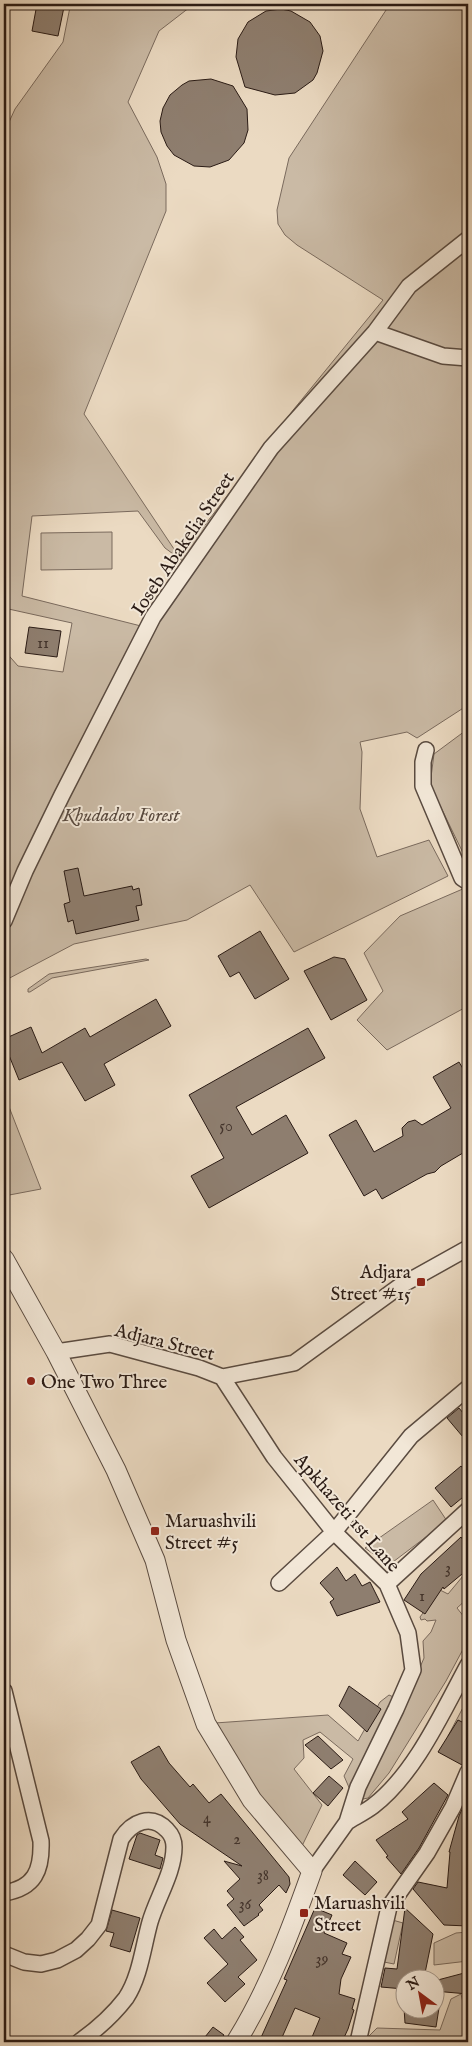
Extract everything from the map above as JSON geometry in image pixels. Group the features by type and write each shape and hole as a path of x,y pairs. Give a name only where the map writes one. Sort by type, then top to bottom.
{"street":[{"name":"Ioseb Abakelia Street","path":"4,921 62,795 153,617 270,448 375,332 409,286 468,239"},
{"path":"375,332 443,356 468,358"},
{"path":"426,750 423,762 423,786 462,878 468,882"},
{"name":"Adjara Street","path":"56,1352 110,1344 199,1368 222,1377 294,1363 400,1286 468,1248"},
{"path":"4,1259 56,1352 116,1470 155,1560 176,1640 206,1724 252,1800 312,1871"},
{"name":"Apkhazeti 1st Lane","path":"222,1377 274,1457 334,1532 387,1584 408,1632 413,1670 396,1710 358,1787 347,1822"},
{"path":"279,1583 334,1532 411,1436 468,1388"},
{"path":"387,1584 468,1510"},
{"path":"236,2042 254,2013 272,1974 294,1922 312,1871 347,1822 373,1806 394,1786 423,1747 468,1666"},
{"path":"4,1692 42,1841 42,1858 36,1875 16,1891 4,1893"},
{"path":"358,2042 389,1907 427,1853 453,1807 468,1772"},
{"path":"4,1954 24,1962 41,1964 57,1960 76,1950 99,1925 121,1839 126,1831 145,1820 156,1822 170,1833 174,1840 174,1855 151,1921 133,1983 126,1998 112,2014 79,2042"}],"green space":[{"name":"Khudadov Forest","path":"67,4 194,4 159,31 128,102 157,157 166,184 166,211 84,414 176,552 184,552 294,409 383,300 297,245 285,235 278,224 277,210 289,158 390,4 468,4 468,705 417,738 407,732 360,742 362,752 360,809 377,857 429,840 448,876 294,952 250,885 187,920 74,944 4,981 4,650 18,666 63,672 72,623 4,608 4,133 15,109 63,42 70,7","holes":["138,511 165,548 184,562 141,626 22,596 32,516"]},
{"path":"112,532 112,569 41,570 41,533"},
{"path":"465,731 468,732 468,843 465,857 430,785 434,754"},
{"path":"465,888 468,889 468,1006 387,1050 357,1020 383,991 364,953 400,916"},
{"path":"149,960 52,978 28,992 28,989 49,974"},
{"path":"4,1094 41,1189 4,1196"},
{"path":"433,1500 447,1521 389,1565 365,1548"},
{"path":"468,1570 468,1598 457,1608 468,1622 468,1640 446,1681 389,1773 368,1798 363,1799 360,1793 396,1723 424,1658 423,1641 431,1632 436,1620 421,1620 420,1617 440,1590 448,1594"},
{"path":"389,1695 398,1699 351,1792 344,1776 353,1759 320,1732 303,1740 304,1758 294,1769 322,1805 302,1846 275,1821 215,1723 328,1715 358,1741 380,1702"},
{"path":"468,1698 468,1748 448,1736"},
{"path":"389,1919 403,1923 394,1964 379,1961"},
{"path":"468,1932 468,1961 434,1965 434,1943 456,1933"},
{"path":"461,1994 468,2025 468,2042 364,2041 377,2028 440,2030 451,1999"}],"building":[{"path":"37,4 64,7 58,36 32,31"},
{"path":"281,9 291,11 310,22 320,36 323,51 313,80 295,93 275,95 245,87 236,57 238,39 248,22 266,11"},
{"path":"211,79 233,86 247,109 248,130 244,143 229,160 210,167 194,166 174,155 167,146 161,132 160,121 163,108 170,95 182,85 189,81"},
{"path":"29,627 61,631 57,657 25,653"},
{"path":"78,868 84,896 132,886 133,890 139,888 142,905 136,906 139,920 76,934 73,920 68,922 64,904 70,902 64,871"},
{"path":"260,931 289,979 255,999 239,972 230,977 218,956"},
{"path":"334,957 345,959 367,1000 331,1020 304,971"},
{"path":"156,999 171,1026 104,1064 115,1085 85,1101 62,1062 19,1080 4,1039 31,1027 42,1053 85,1028 90,1037"},
{"path":"308,1028 325,1058 236,1107 252,1135 286,1115 308,1153 209,1208 191,1176 224,1158 189,1095"},
{"path":"459,1062 468,1077 468,1150 441,1166 435,1172 427,1174 382,1199 376,1189 364,1196 329,1135 356,1120 374,1152 403,1136 402,1128 408,1122 415,1120 422,1125 451,1108 433,1077"},
{"path":"459,1408 468,1419 468,1443 447,1418"},
{"path":"461,1466 468,1474 468,1493 451,1507 435,1488"},
{"path":"461,1537 468,1547 468,1569 444,1589 443,1587 425,1614 404,1600 421,1574"},
{"path":"337,1567 346,1581 355,1574 362,1586 370,1582 380,1602 337,1616 330,1602 334,1599 320,1583"},
{"path":"349,1686 381,1709 367,1732 339,1706"},
{"path":"458,1720 468,1725 468,1763 462,1765 438,1752"},
{"path":"318,1736 343,1760 331,1769 305,1745"},
{"path":"159,1746 169,1763 190,1787 193,1784 209,1803 221,1794 289,1877 290,1884 286,1893 279,1885 259,1905 263,1910 259,1915 244,1926 227,1905 234,1899 227,1891 240,1879 224,1861 242,1866 180,1824 141,1779 131,1762"},
{"path":"329,1776 343,1788 328,1806 313,1793"},
{"path":"434,1783 448,1795 419,1848 401,1874 386,1857 388,1856 376,1840 408,1819 402,1812"},
{"path":"468,1796 468,1926 444,1925 413,1889 418,1882 447,1888 449,1852 459,1816"},
{"path":"140,1833 160,1840 155,1855 163,1858 160,1869 129,1859 137,1835"},
{"path":"355,1861 377,1882 365,1895 343,1875"},
{"path":"315,1908 332,1915 324,1933 347,1943 342,1954 351,1957 341,1979 339,1994 355,1999 352,2009 354,2010 348,2029 342,2042 310,2042 320,2018 295,2008 280,2042 259,2042 287,1980 284,1979"},
{"path":"405,1908 433,1934 426,1968 397,1968"},
{"path":"112,1910 140,1918 130,1952 110,1946 114,1933 106,1931"},
{"path":"235,1927 244,1937 240,1940 257,1960 238,1977 245,1984 225,2002 207,1983 228,1964 204,1938 214,1929 222,1939"},
{"path":"385,1968 394,1969 394,1988 381,1987"},
{"path":"468,1972 468,1994 444,1992 444,1978"},
{"path":"405,2018 437,2018 436,2027 405,2023"},
{"path":"213,2027 224,2035 219,2042 212,2042 205,2037"}],"place":[{"name":"Adjara Street #15","path":"421,1282"},
{"name":"One Two Three","path":"31,1381"},
{"name":"Maruashvili Street #5","path":"155,1531"},
{"name":"Maruashvili Street","path":"304,1913"}]}
